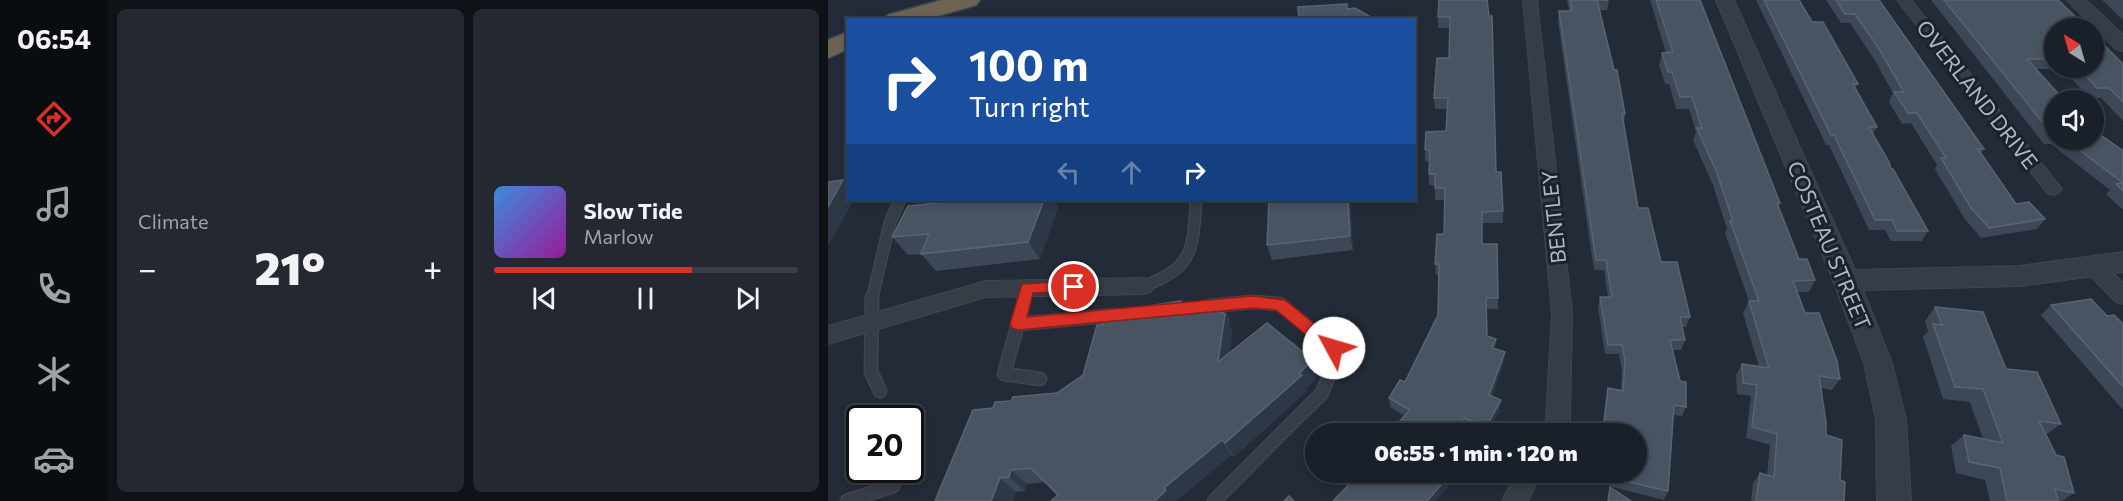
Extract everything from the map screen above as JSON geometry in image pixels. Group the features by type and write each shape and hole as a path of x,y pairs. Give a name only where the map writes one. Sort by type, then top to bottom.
{"highway":[{"path":"903,18 968,0"},
{"path":"828,50 846,40"}],"street":[{"name":"BENTLEY","path":"1530,0 1562,313 1556,423"},
{"name":"COSTEAU STREET","path":"1725,0 1845,279 1878,363 1891,420 1894,501"},
{"name":"OVERLAND DRIVE","path":"1904,0 2053,189"},
{"path":"2076,0 2123,45"},
{"path":"1845,279 1954,279 2020,276 2123,262"},
{"path":"2093,266 2123,296"},
{"path":"828,335 986,289 1144,286"},
{"path":"1515,501 1524,483"}],"lane":[{"path":"880,391 871,372 872,293 890,222 900,201"},
{"path":"1144,286 1160,281 1182,267 1191,254 1196,201"},
{"path":"1027,288 1004,374 1040,379"},
{"path":"1194,307 1253,302 1280,304 1334,348 1331,370 1322,393 1214,501"},
{"path":"1018,324 1135,313"},
{"path":"847,501 893,486"}],"building":[{"path":"1439,0 1487,0 1489,16 1492,16 1496,172 1501,172 1503,211 1482,212 1482,244 1497,244 1498,298 1486,298 1487,336 1496,339 1492,348 1505,352 1489,395 1501,400 1488,423 1476,423 1464,418 1461,423 1398,423 1410,410 1389,398 1400,380 1405,382 1438,315 1439,264 1435,264 1437,234 1444,234 1445,188 1435,188 1435,174 1429,174 1430,151 1425,149 1426,132 1446,131 1448,98 1434,98 1437,58 1449,58 1450,17 1438,17"},
{"path":"1570,0 1597,0 1614,70 1617,70 1638,208 1648,208 1661,262 1677,262 1690,317 1680,317 1685,340 1670,340 1680,381 1686,382 1686,407 1674,405 1668,491 1633,483 1647,483 1647,423 1604,423 1608,388 1623,391 1625,360 1622,345 1608,345 1600,297 1612,297 1606,260 1596,260 1559,11 1572,11"},
{"path":"1656,0 1700,0 1780,203 1777,203 1799,259 1807,259 1815,280 1793,281 1805,313 1819,313 1837,361 1840,379 1819,376 1826,435 1842,440 1840,480 1845,482 1844,501 1756,501 1760,473 1774,477 1777,434 1752,427 1757,385 1743,383 1742,364 1769,368 1749,301 1759,301 1730,221 1733,221 1717,173 1697,128 1702,128 1692,97 1680,97 1672,72 1668,72 1662,53 1673,52"},
{"path":"1764,0 1799,0 1812,22 1823,22 1858,84 1853,84 1877,127 1869,127 1928,231 1897,231 1892,220 1875,220"},
{"path":"1836,0 1879,0 1984,149 1978,149 2016,204 2029,202 2045,219 1989,228 1971,208 1941,158 1946,158 1917,113 1908,113 1894,92 1904,92 1879,49 1855,14 1845,14"},
{"path":"1944,0 2058,0 2077,18 2044,18 2044,59 2027,59 2055,90 2044,90 2044,124"},
{"path":"1347,4 1347,9 1355,8 1372,18 1299,18 1298,7"},
{"path":"2104,45 2123,64 2123,102 2109,88 2097,88 2088,78 2104,78"},
{"path":"2104,137 2123,151 2123,183 2079,150 2104,150"},
{"path":"843,180 828,207 828,182"},
{"path":"2123,183 2123,191 2116,184"},
{"path":"956,201 1044,201 1028,242 921,254 929,234 892,237 908,206"},
{"path":"1269,201 1348,201 1350,236 1267,245"},
{"path":"2091,299 2107,316 2114,315 2123,324 2123,387 2051,305"},
{"path":"1181,301 1181,304 1198,302 1197,305 1222,303 1221,312 1225,314 1218,362 1267,323 1313,360 1299,373 1302,375 1225,443 1222,440 1164,488 1166,490 1155,501 1051,501 1058,495 1031,468 1011,470 1009,477 1000,478 991,501 935,501 973,410 993,408 995,402 1011,401 1013,397 1057,393 1083,375 1097,325 1102,325 1105,313"},
{"path":"1935,307 1983,312 2006,369 2037,372 2061,424 2039,421 2056,455 2064,457 2074,493 2055,489 2058,501 2007,501 2000,468 1969,462 1964,435 2003,443 1983,389 1955,387 1933,324 1942,325"},
{"path":"1350,483 1443,483 1427,501 1333,501"},
{"path":"1610,487 1631,501 1608,501"},
{"path":"1289,496 1294,501 1284,501"}],"route":[{"path":"1074,287 1027,288 1018,324 1253,302 1280,304 1334,348"}]}
